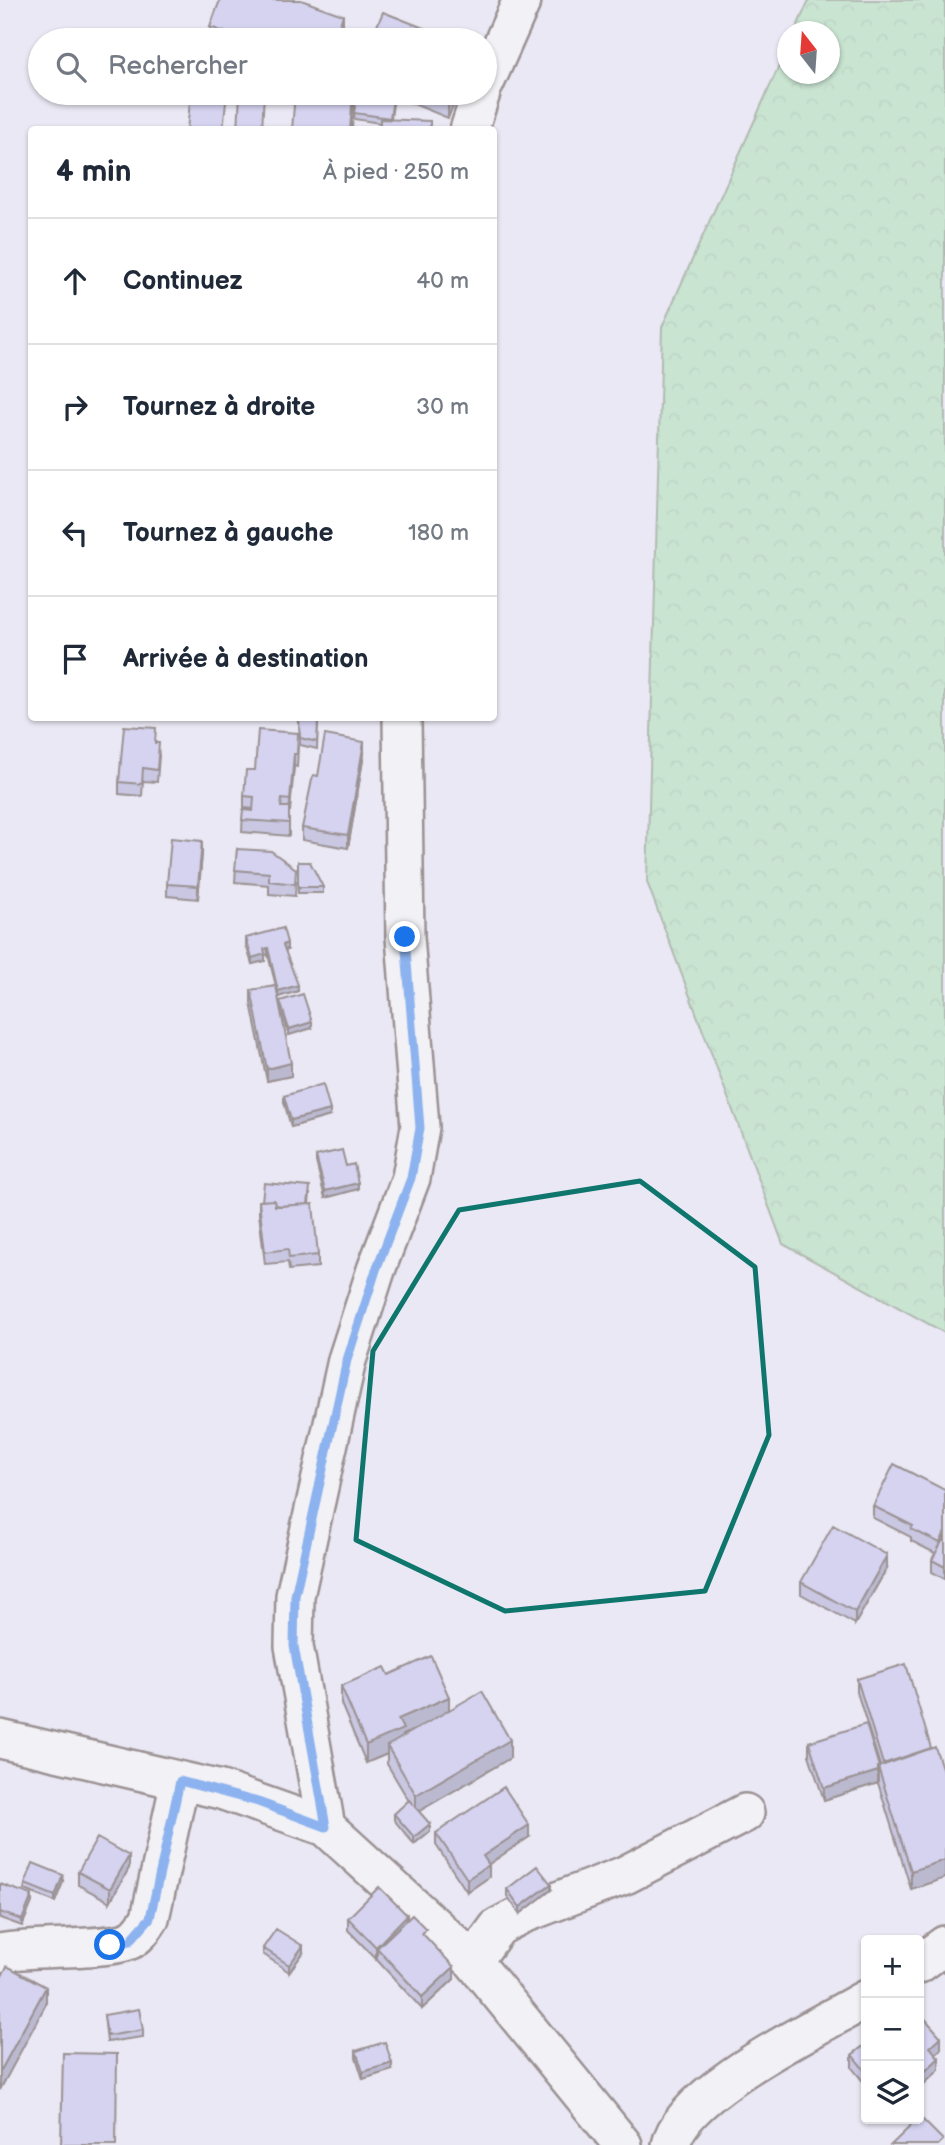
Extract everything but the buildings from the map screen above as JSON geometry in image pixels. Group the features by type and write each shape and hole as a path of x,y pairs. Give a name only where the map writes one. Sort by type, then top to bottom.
{"street":[{"path":"497,56 522,0"},
{"path":"470,126 477,105"},
{"path":"326,1827 294,1646 295,1596 347,1360 376,1270 411,1178 420,1128 405,937 402,721"},
{"path":"0,1739 258,1802 326,1827 473,1961 623,2145"},
{"path":"0,1953 25,1947 110,1945 130,1941 143,1929 150,1918 180,1781"},
{"path":"473,1961 499,1927 520,1915 625,1875 745,1813"},
{"path":"924,1960 945,1945"},
{"path":"671,2145 673,2131 706,2094 861,2002"}],"highlighted area":[{"path":"640,1181 755,1267 769,1435 705,1591 505,1611 356,1540 373,1351 459,1210"}],"green space":[{"path":"809,0 945,0 945,1333 783,1244 647,882 662,327 777,70 777,84 840,84 840,21 800,21"}],"route":[{"path":"110,1945 130,1941 150,1918 180,1781 221,1790 326,1827 294,1646 295,1596 304,1545 347,1360 376,1270 411,1178 417,1149 420,1128 405,937"}]}
